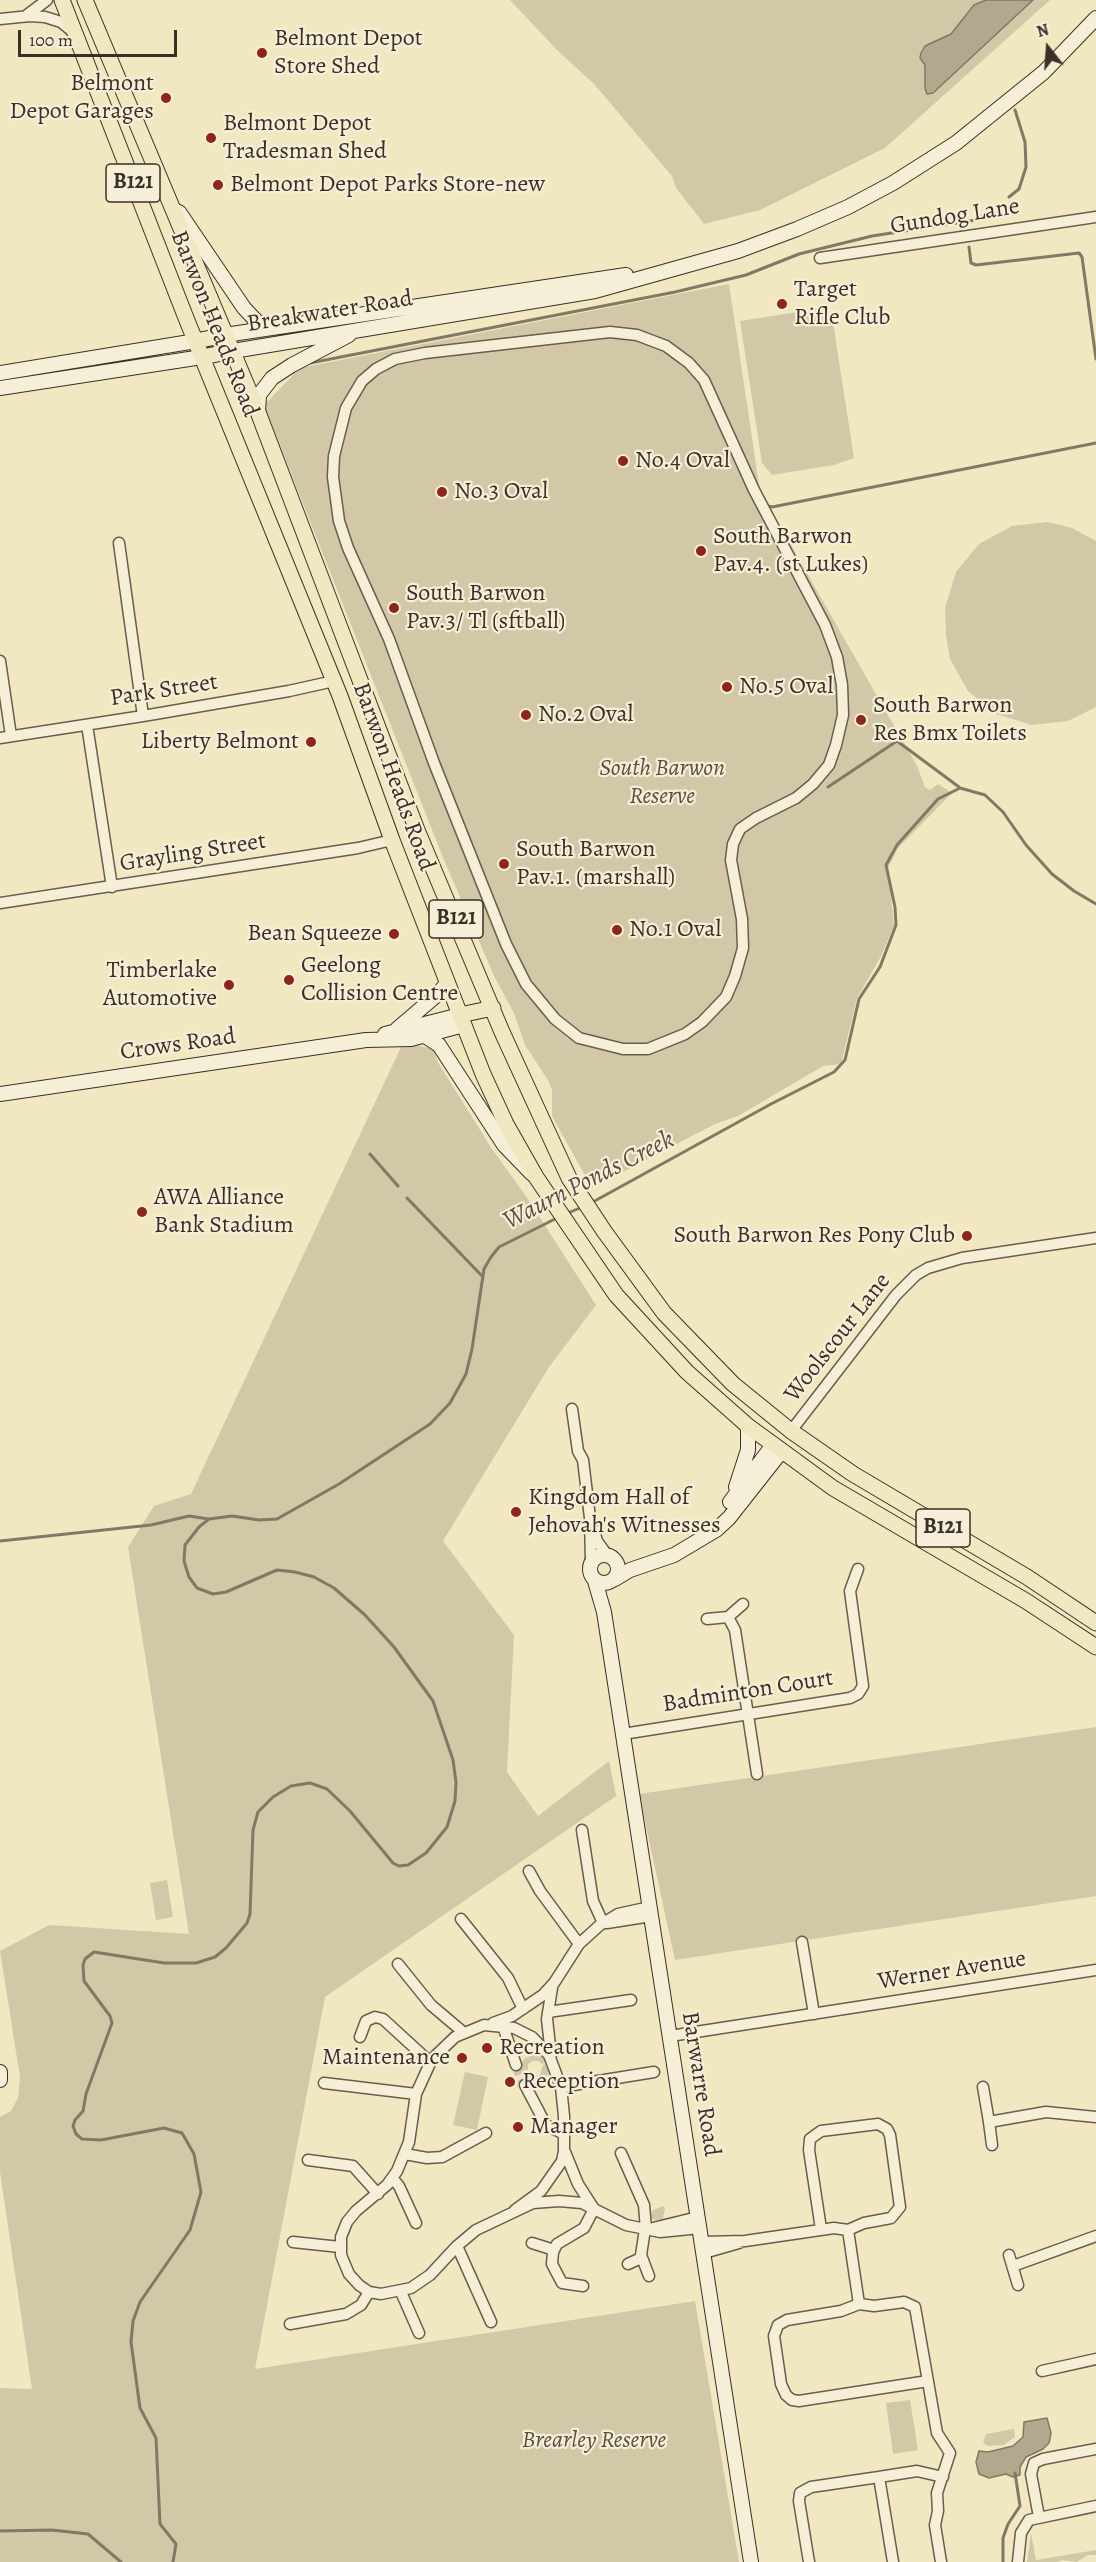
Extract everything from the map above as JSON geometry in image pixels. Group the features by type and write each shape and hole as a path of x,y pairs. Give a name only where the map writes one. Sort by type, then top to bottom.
{"main road":[{"name":"Barwon Heads Road","path":"62,0 202,357 334,681 447,983 497,1106 536,1177 578,1243 631,1312 687,1372 748,1426 833,1488 1026,1601 1096,1647"},
{"path":"73,29 75,0"},
{"name":"Barwon Heads Road","path":"86,0 258,412 352,654 417,831 569,1178 604,1231 664,1313 733,1384 791,1431 853,1474 1027,1577 1096,1623"},
{"name":"Breakwater Road","path":"196,341 225,335"},
{"name":"Breakwater Road","path":"202,357 232,351"},
{"path":"462,1020 493,1008"},
{"path":"777,1449 791,1431"}],"street":[{"path":"0,19 33,12 47,0"},
{"path":"21,16 54,19 73,29"},
{"name":"Breakwater Road","path":"232,351 578,295 738,251 797,230 848,207 918,168 987,119 1044,72 1096,18"},
{"name":"B121","path":"171,200 244,308 263,328"},
{"name":"Gundog Lane","path":"820,258 1096,217"},
{"name":"Breakwater Road","path":"225,335 664,271"},
{"path":"258,412 259,395 272,378 291,365 362,329"},
{"path":"610,332 645,337 674,351 689,363 708,390 754,490 825,625 837,657 842,685 843,715 829,765 813,784 796,798 756,818 740,829 733,844 731,860 741,919 743,948 726,997 702,1022 668,1042 648,1049 610,1046 579,1038 555,1019 526,984 506,944 434,764 389,639 361,579 339,521 333,477 334,456 346,408 362,381 376,369 395,359 424,353 610,332"},
{"name":"Breakwater Road","path":"0,373 196,341"},
{"name":"Breakwater Road","path":"0,388 202,357"},
{"path":"119,543 143,716"},
{"path":"0,661 5,737"},
{"name":"Park Street","path":"5,737 143,716 334,681"},
{"path":"87,725 112,887"},
{"name":"Grayling Street","path":"0,903 366,847 392,840"},
{"path":"404,1027 447,983"},
{"path":"404,1027 462,1020"},
{"name":"Crows Road","path":"363,1040 402,1040 425,1036 462,1020"},
{"name":"Crows Road","path":"0,1094 363,1040 404,1027"},
{"path":"425,1036 435,1041 444,1051 509,1152 536,1177"},
{"name":"Woolscour Lane","path":"791,1431 896,1295 916,1275 928,1268 962,1258 1096,1238"},
{"path":"572,1408 578,1451 583,1460 590,1518 590,1571 595,1581 603,1584 630,1570 667,1557 696,1543 729,1518 777,1449"},
{"path":"726,1508 740,1479 747,1455 748,1426"},
{"path":"696,1543 777,1449"},
{"path":"590,1518 597,1541 619,1571 614,1580"},
{"path":"591,1563 598,1556 642,1561 667,1557"},
{"name":"Badminton Court","path":"623,1734 850,1698 858,1694 863,1686 850,1591 858,1569"},
{"name":"Barwarre Road","path":"604,1612 606,1595 614,1580"},
{"name":"Barwarre Road","path":"595,1581 604,1612 752,2562"},
{"path":"707,1619 728,1617 743,1604"},
{"path":"728,1617 735,1630 757,1774"},
{"path":"582,1830 593,1901 603,1923"},
{"path":"529,1871 542,1894 579,1944"},
{"path":"651,1912 603,1923 579,1944 558,1977 543,1995 507,2018 463,2032 448,2042 430,2062 416,2094 405,2154 393,2179 349,2219 342,2234 340,2247 344,2264 352,2278 369,2292 385,2294 401,2292 425,2279 457,2246 486,2224 533,2203 559,2201 582,2204 622,2223 645,2229 745,2241 821,2229 848,2230 864,2223 889,2218 896,2214 900,2207 887,2129 878,2124 821,2131 810,2139 809,2148 821,2229"},
{"path":"462,1919 508,1978 523,2009"},
{"path":"802,1942 814,2014"},
{"path":"398,1964 431,2005 463,2032"},
{"name":"Werner Avenue","path":"670,2036 1096,1971"},
{"path":"558,1977 552,1990 548,2012 548,2035 561,2087 564,2138 569,2167 594,2209"},
{"path":"548,2012 631,2000"},
{"path":"360,2037 366,2021 375,2017 382,2019 430,2062"},
{"path":"484,2025 520,2030 546,2050 553,2062"},
{"path":"503,2026 516,2065"},
{"path":"0,2072 0,2080"},
{"path":"561,2087 654,2072"},
{"path":"324,2083 416,2094"},
{"path":"525,2085 546,2125 564,2138"},
{"path":"983,2087 992,2145"},
{"path":"989,2122 1046,2112 1096,2117"},
{"path":"405,2154 427,2158 442,2157 486,2133"},
{"path":"515,2210 533,2199 552,2178 562,2161 564,2138"},
{"path":"621,2152 644,2205 645,2229 640,2246 641,2258 650,2277"},
{"path":"308,2160 353,2166 378,2194"},
{"path":"393,2179 399,2186 416,2223"},
{"path":"583,2286 567,2284 559,2280 552,2264 554,2250 559,2242 584,2228 594,2209"},
{"path":"848,2230 859,2304"},
{"path":"1012,2266 1096,2236"},
{"path":"293,2242 340,2247"},
{"path":"532,2243 554,2250"},
{"path":"457,2246 491,2322"},
{"path":"1009,2254 1018,2285"},
{"path":"628,2264 641,2258"},
{"path":"290,2324 346,2314 361,2305 369,2292"},
{"path":"401,2292 419,2333"},
{"path":"928,2381 799,2401 792,2400 786,2395 782,2384 775,2337 778,2325 787,2320 841,2311 859,2304 874,2306 904,2302 914,2306 918,2314 937,2433 950,2453 937,2493 938,2511 935,2525 941,2562"},
{"path":"1042,2371 1096,2359"},
{"path":"1039,2517 1031,2474 1034,2463 1043,2458 1096,2449"},
{"path":"809,2562 799,2500 801,2493 811,2487 917,2471 943,2477"},
{"path":"879,2477 893,2562"},
{"path":"1018,2562 1023,2528 1029,2520 1096,2506"}],"green space":[{"path":"510,0 1050,0 885,148 760,210 704,224 676,188 672,176 595,85 557,50"},
{"name":"South Barwon Reserve","path":"729,284 760,491 917,766 925,787 930,790 938,784 952,793 898,848 888,868 894,926 880,958 857,998 841,1064 823,1066 738,1116 715,1124 592,1188 552,1116 552,1090 548,1080 525,1045 514,1013 495,978 444,860 264,405 300,368"},
{"path":"824,308 826,316 832,316 854,458 834,465 772,475 762,463 740,321"},
{"path":"1048,522 1072,528 1096,541 1096,707 1068,721 1032,725 996,714 968,691 950,659 945,608 956,572 979,544 1012,526"},
{"name":"Brearley Reserve","path":"402,1045 435,1050 437,1061 492,1149 528,1199 596,1305 549,1367 443,1541 514,1635 507,1772 538,1816 609,1761 616,1796 325,1997 255,2369 695,2301 739,2562 0,2562 0,2388 32,2389 0,2172 0,2117 11,2111 18,2098 20,2077 0,1951 49,1925 189,1934 128,1547 154,1506 191,1494"},
{"path":"1096,1727 1096,1896 675,1960 639,1794"},
{"path":"167,1880 173,1917 156,1920 150,1883"},
{"path":"534,2054 543,2056 547,2062 542,2064 539,2061 532,2061 528,2064 528,2070 524,2070 521,2065 524,2059"},
{"path":"547,2064 549,2073 544,2080 533,2083 528,2081 526,2075 529,2073 534,2076 540,2075 543,2065"},
{"path":"465,2072 488,2077 477,2130 453,2125"},
{"path":"663,2206 665,2208 663,2219 654,2220 651,2217 652,2211"},
{"path":"910,2400 918,2450 893,2454 886,2403"},
{"path":"1014,2429 1015,2437 1004,2445 988,2446 983,2443 986,2434"},
{"path":"1031,2533 1036,2560 1096,2550 1096,2555 1088,2555 1077,2562 1062,2560 1027,2562"}],"shaded area":[{"path":"986,0 1033,0 933,93 927,94 925,65 920,58 925,46 951,34 974,5"},
{"path":"1047,2418 1051,2433 1049,2443 1043,2449 1026,2457 1020,2467 1020,2475 1013,2477 1006,2474 989,2478 979,2474 976,2462 979,2451 988,2452 1013,2446 1023,2437 1024,2422"}],"waterway":[{"path":"1009,197 1019,189 1026,167 1025,142 1015,110"},
{"path":"310,363 675,292 746,275 799,254 872,236 976,220 985,214"},
{"path":"969,247 971,263 976,265 1079,253 1082,257 1096,359"},
{"path":"768,506 1096,443"},
{"path":"828,787 897,741 959,787"},
{"name":"Waurn Ponds Creek","path":"591,1203 834,1072 845,1060 859,999 880,967 896,925 895,907 886,865 897,845 938,799 960,788 985,795 1003,812 1026,845 1052,874 1096,904"},
{"path":"370,1154 398,1186"},
{"path":"407,1198 483,1277"},
{"name":"Waurn Ponds Creek","path":"566,1214 582,1207"},
{"name":"Waurn Ponds Creek","path":"173,2562 176,2544 160,2524 156,2438 140,2408 131,2342 133,2321 140,2302 190,2230 201,2192 194,2154 182,2133 164,2128 101,2140 82,2139 76,2134 73,2126 83,2111 86,2094 112,2023 110,2016 84,1981 85,1959 94,1952 164,1963 196,1963 215,1957 226,1948 247,1923 250,1914 253,1830 258,1812 273,1797 291,1786 310,1783 327,1789 350,1811 393,1863 399,1866 408,1865 426,1853 447,1827 455,1801 456,1782 453,1760 433,1701 394,1647 365,1615 334,1588 314,1577 295,1572 277,1570 226,1592 213,1594 197,1588 189,1577 184,1561 185,1545 199,1527 209,1519 232,1516 259,1520 277,1519 339,1484 430,1424 450,1403 466,1374 484,1269 491,1257 499,1247 557,1218"},
{"path":"0,1541 151,1525 189,1516 209,1519"},
{"path":"1003,2562 1003,2538 1008,2524 1020,2506 1015,2473"},
{"name":"Waurn Ponds Creek","path":"0,2531 52,2530 88,2534 121,2562"}],"tunnel":[{"path":"516,2065 525,2085"}],"place":[{"name":"Belmont Depot Store Shed","path":"262,53"},
{"name":"Belmont Depot Garages","path":"166,98"},
{"name":"Belmont Depot Tradesman Shed","path":"211,138"},
{"name":"Belmont Depot Parks Store-new","path":"218,185"},
{"name":"Target Rifle Club","path":"782,304"},
{"name":"No.4 Oval","path":"623,461"},
{"name":"No.3 Oval","path":"442,492"},
{"name":"South Barwon Pav.4. (st Lukes)","path":"701,551"},
{"name":"South Barwon Pav.3/ Tl (sftball)","path":"394,608"},
{"name":"No.5 Oval","path":"727,687"},
{"name":"No.2 Oval","path":"526,715"},
{"name":"South Barwon Res Bmx Toilets","path":"861,720"},
{"name":"Liberty Belmont","path":"311,742"},
{"name":"South Barwon Pav.1. (marshall)","path":"504,864"},
{"name":"No.1 Oval","path":"617,930"},
{"name":"Bean Squeeze","path":"394,934"},
{"name":"Geelong Collision Centre","path":"289,980"},
{"name":"Timberlake Automotive","path":"229,985"},
{"name":"AWA Alliance Bank Stadium","path":"142,1212"},
{"name":"South Barwon Res Pony Club","path":"967,1236"},
{"name":"Kingdom Hall of Jehovah's Witnesses","path":"516,1512"},
{"name":"Recreation","path":"487,2048"},
{"name":"Maintenance","path":"462,2058"},
{"name":"Reception","path":"510,2082"},
{"name":"Manager","path":"518,2127"}]}
